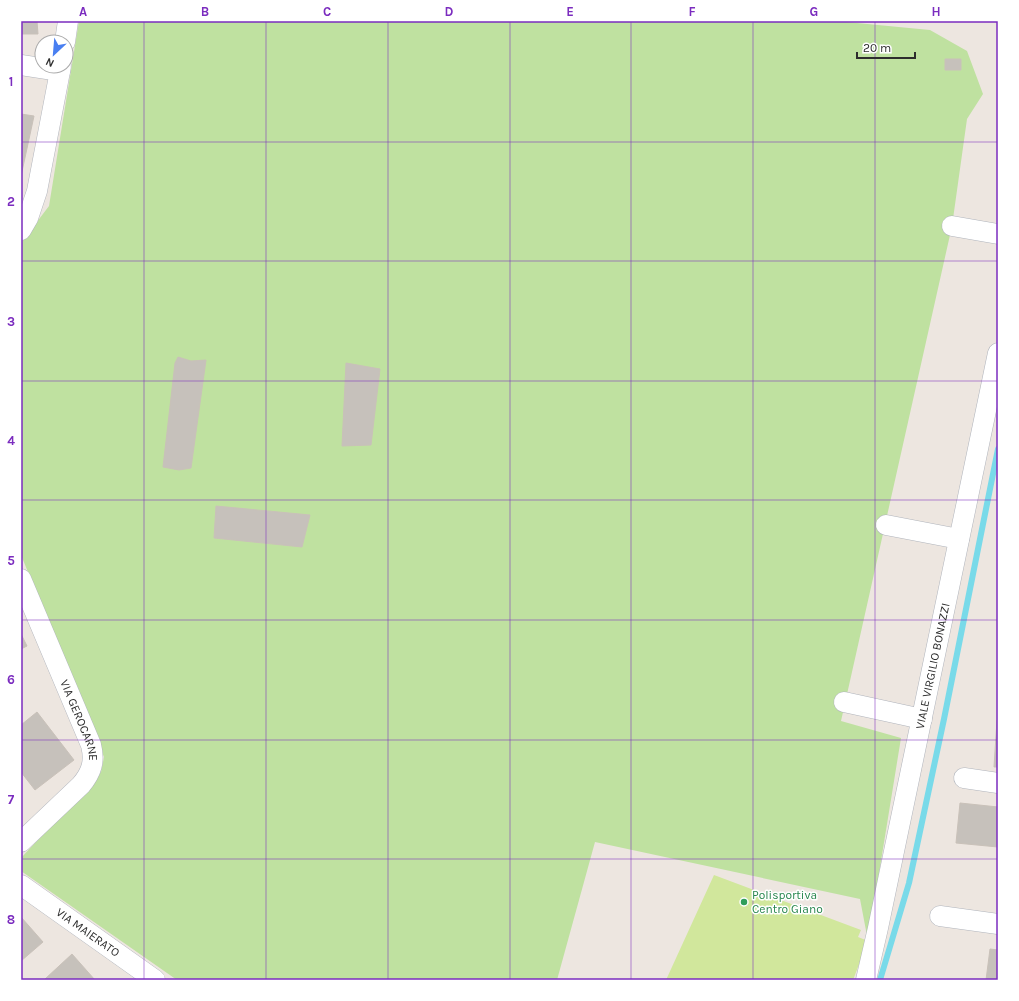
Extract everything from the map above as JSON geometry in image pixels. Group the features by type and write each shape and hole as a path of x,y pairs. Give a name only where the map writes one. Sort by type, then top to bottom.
{"street":[{"path":"66,34 68,21"},
{"path":"21,64 34,66"},
{"path":"21,230 28,218 36,198 59,74"},
{"path":"952,226 998,234"},
{"name":"VIALE VIRGILIO BONAZZI","path":"866,980 998,353"},
{"path":"886,524 959,539"},
{"name":"VIA GEROCARNE","path":"21,579 91,745 93,758 93,765 84,782 21,842"},
{"path":"844,702 922,719"},
{"path":"964,778 998,783"},
{"name":"VIA MAIERATO","path":"21,885 151,979"},
{"path":"940,916 998,924"}],"green space":[{"path":"79,21 836,21 930,30 967,51 983,94 967,119 952,226 841,721 901,738 868,941 860,899 595,842 557,980 177,980 21,871 21,858 101,772 104,757 21,555 21,243 49,206 70,74 74,74 74,52"},
{"name":"Polisportiva Centro Giano","path":"714,875 861,930 858,937 868,941 853,980 666,980"}],"building":[{"path":"21,21 37,21 38,34 21,34"},
{"path":"945,59 961,59 961,70 945,70"},
{"path":"21,114 34,116 21,176"},
{"path":"178,357 191,361 206,360 191,468 179,470 163,467 175,363"},
{"path":"346,363 380,369 371,445 342,446"},
{"path":"216,506 310,515 302,547 214,538"},
{"path":"21,634 27,646 21,649"},
{"path":"37,712 74,760 35,790 21,772 21,725"},
{"path":"997,720 998,767 994,767"},
{"path":"960,803 998,807 998,847 956,843"},
{"path":"21,917 43,942 21,961"},
{"path":"990,949 998,950 998,980 986,980"},
{"path":"72,954 95,980 45,979"}],"waterway":[{"path":"880,980 909,883 944,719 998,449"}],"place":[{"name":"Polisportiva Centro Giano","path":"744,902"}]}
